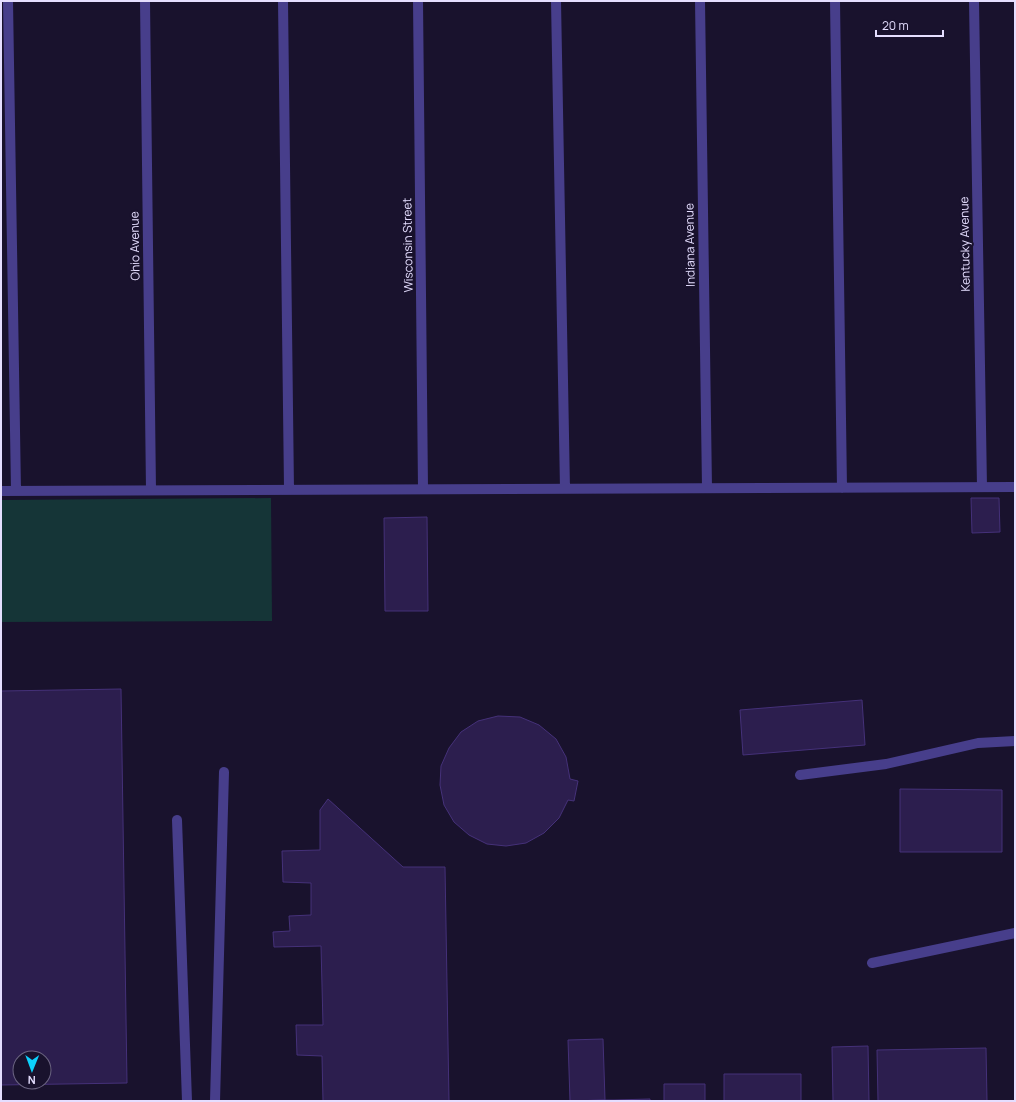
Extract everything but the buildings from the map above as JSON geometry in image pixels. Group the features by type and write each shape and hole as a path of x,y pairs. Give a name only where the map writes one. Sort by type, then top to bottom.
{"street":[{"path":"8,1 16,491"},
{"name":"Ohio Avenue","path":"145,1 151,490"},
{"path":"283,1 289,489"},
{"name":"Wisconsin Street","path":"418,1 423,489"},
{"path":"556,1 565,489"},
{"name":"Indiana Avenue","path":"700,1 707,488"},
{"path":"835,1 842,488"},
{"name":"Kentucky Avenue","path":"974,1 982,487"},
{"path":"1,491 1015,487"},
{"path":"800,775 886,764 978,743 1015,741"},
{"path":"215,1101 224,772"},
{"path":"177,820 187,1101"},
{"path":"872,964 1015,933"}],"green space":[{"path":"271,498 272,621 1,622 1,500"}]}
